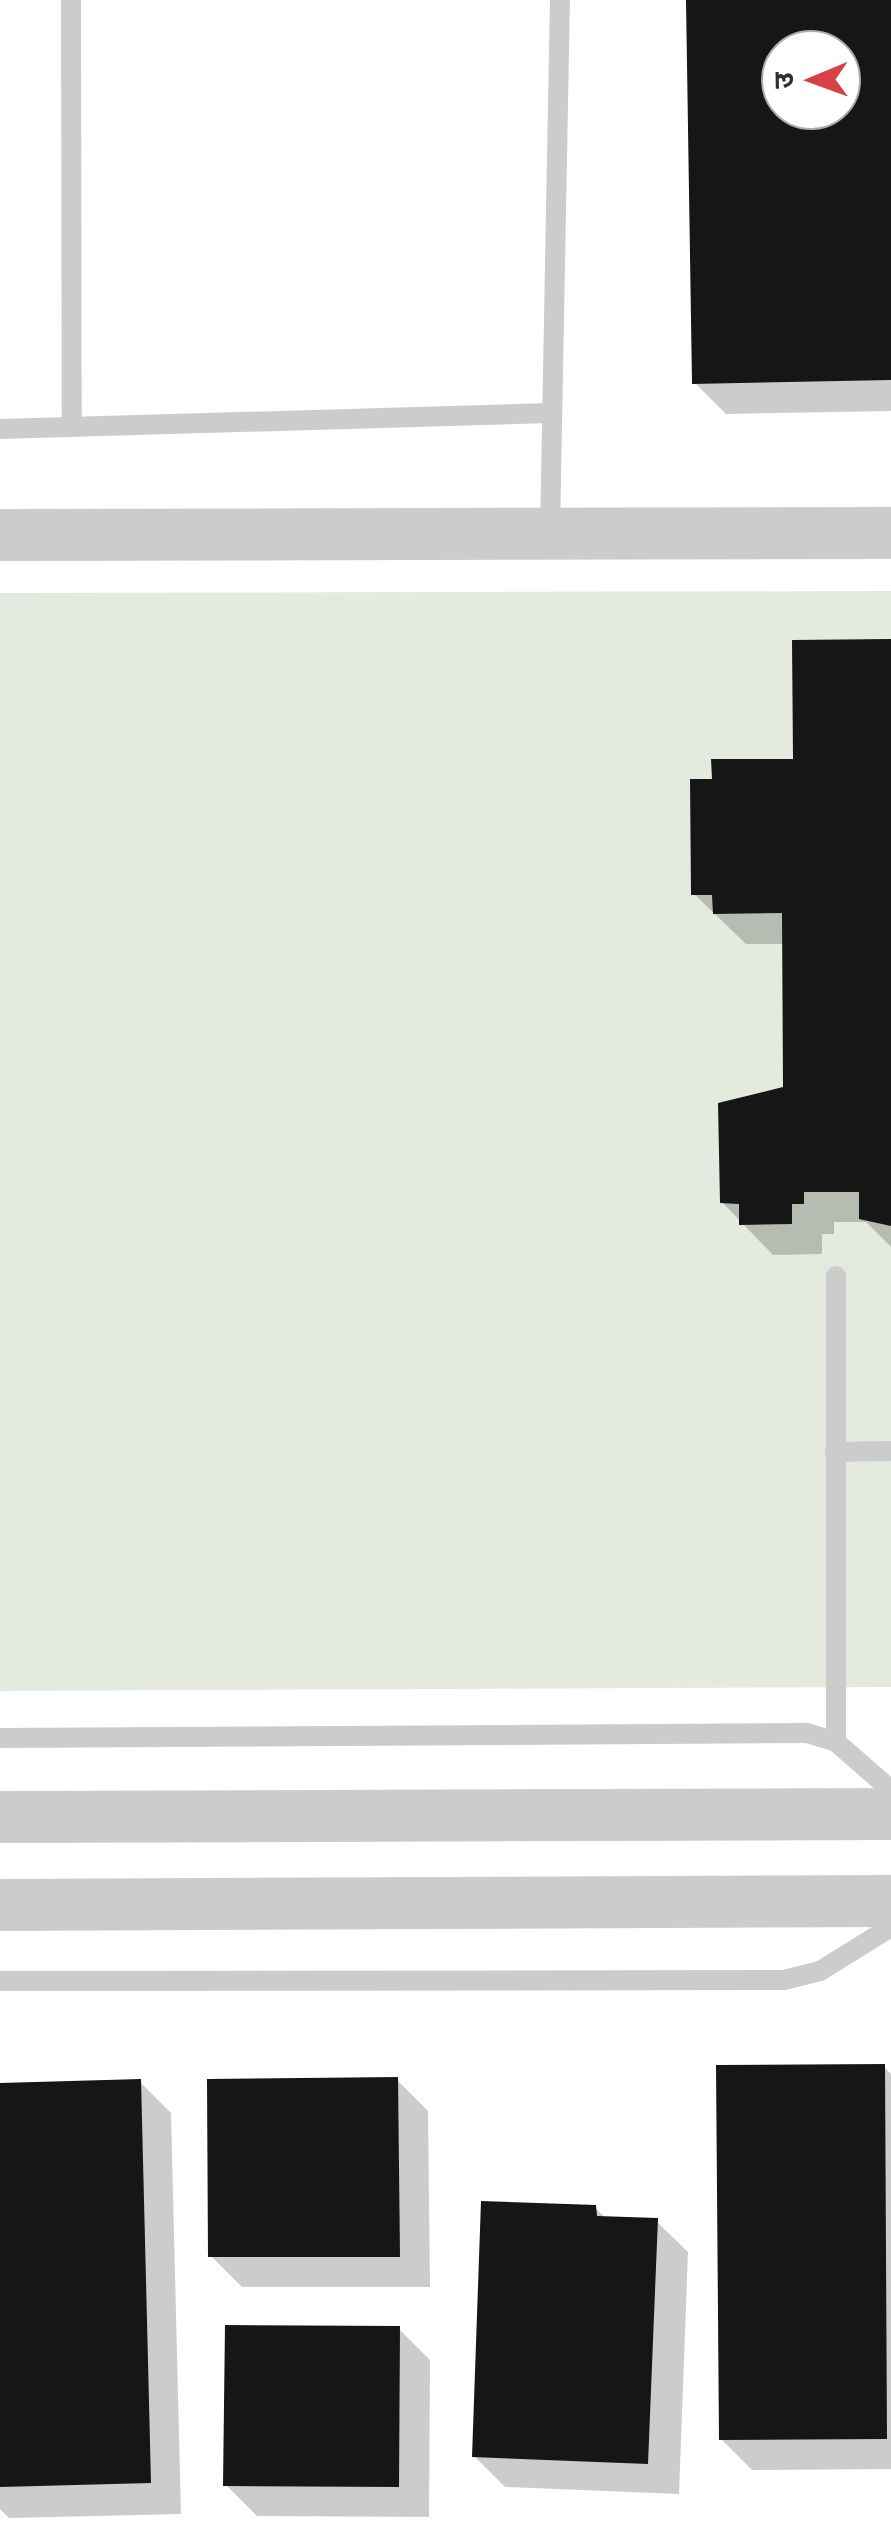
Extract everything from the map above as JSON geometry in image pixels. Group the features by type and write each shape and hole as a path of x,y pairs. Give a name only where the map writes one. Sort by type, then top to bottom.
{"street":[{"path":"8,526 550,534 891,532"},
{"path":"0,1816 891,1814"},
{"path":"0,1905 891,1901"}],"lane":[{"path":"71,0 72,427"},
{"path":"550,534 560,0"},
{"path":"0,429 552,413"},
{"path":"836,1276 836,1742"},
{"path":"835,1452 891,1451"},
{"path":"0,1738 807,1733 836,1742 891,1790"},
{"path":"0,1981 784,1980 820,1971 891,1927"}],"shaded area":[{"path":"891,591 891,1687 0,1691 0,593"}],"building":[{"path":"686,0 891,0 891,380 692,384"},
{"path":"891,639 891,1226 859,1219 859,1192 804,1192 804,1204 792,1204 792,1224 739,1225 739,1204 720,1203 718,1103 783,1087 782,913 713,914 712,895 691,895 690,779 712,779 711,759 793,759 792,640"},
{"path":"885,2064 887,2439 719,2440 716,2065"},
{"path":"398,2077 400,2257 208,2257 207,2079"},
{"path":"141,2079 151,2483 0,2487 0,2083"},
{"path":"481,2201 596,2205 597,2216 658,2218 648,2464 472,2457"},
{"path":"225,2325 400,2326 399,2487 223,2486"}]}
